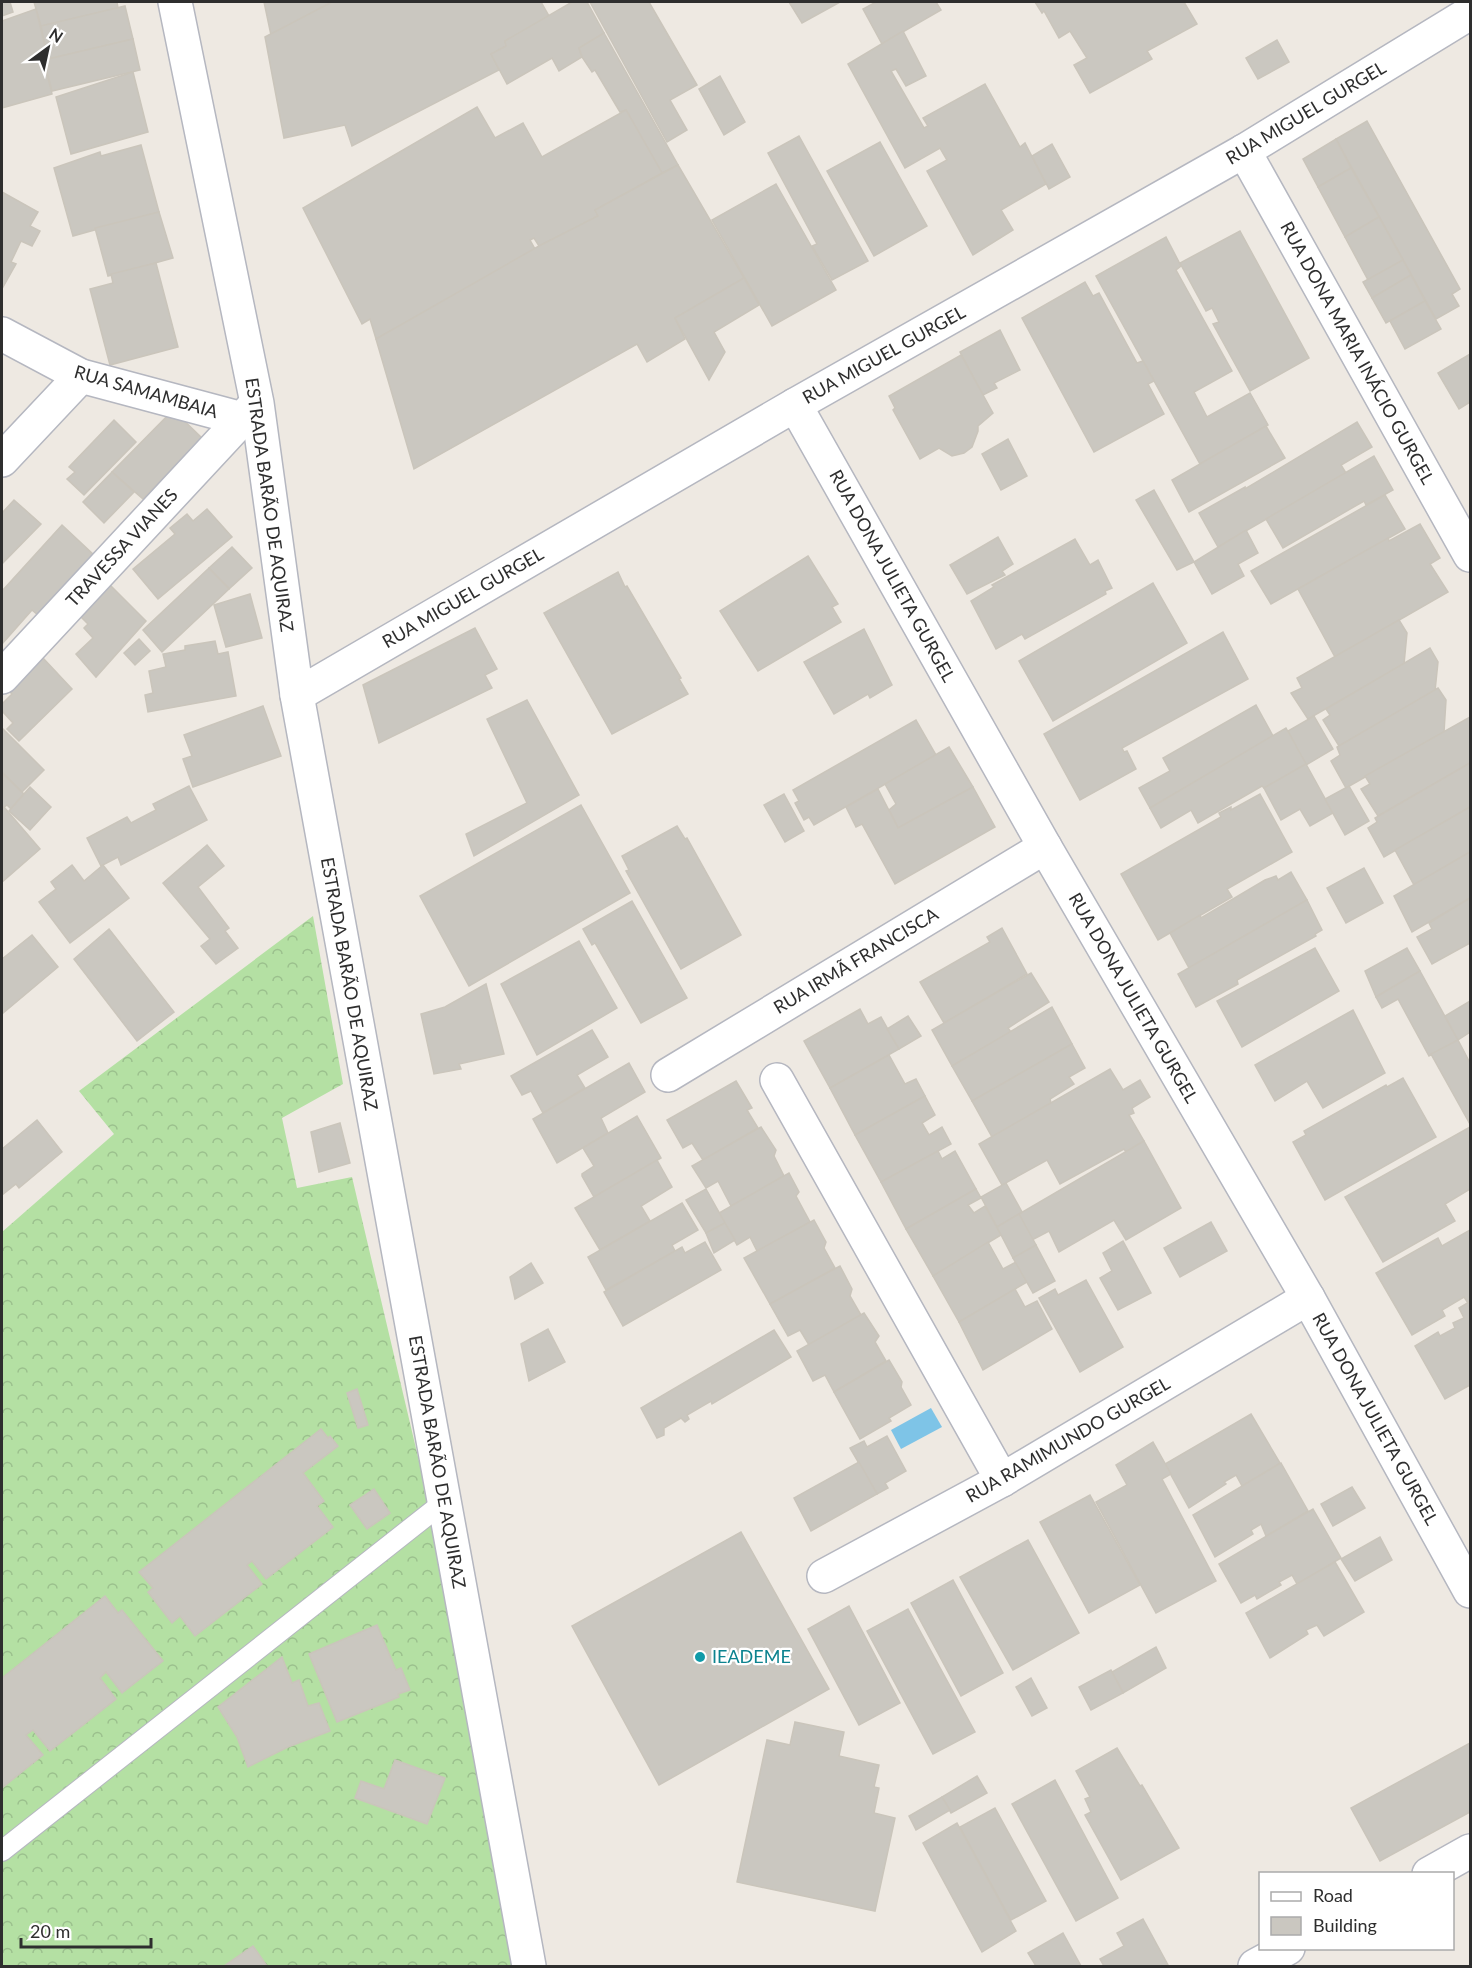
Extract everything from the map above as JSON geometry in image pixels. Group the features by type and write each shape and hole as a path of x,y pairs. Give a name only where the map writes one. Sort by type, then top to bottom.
{"street":[{"name":"ESTRADA BARÃO DE AQUIRAZ","path":"175,2 249,411 297,695 529,1966"},
{"name":"RUA MIGUEL GURGEL","path":"297,695 795,405 1244,151 1470,13"},
{"name":"RUA DONA MARIA INÁCIO GURGEL","path":"1244,151 1470,555"},
{"name":"RUA SAMAMBAIA","path":"2,334 81,376 249,411"},
{"path":"2,460 81,376"},
{"name":"RUA DONA JULIETA GURGEL","path":"795,405 1045,847 1308,1298 1470,1591"},
{"name":"TRAVESSA VIANES","path":"2,677 249,411"},
{"name":"RUA IRMÃ FRANCISCA","path":"668,1075 1045,847"},
{"path":"777,1080 1002,1479"},
{"name":"RUA RAMIMUNDO GURGEL","path":"824,1575 1002,1479 1308,1298"},
{"path":"1433,1872 1470,1851"},
{"path":"1255,1966 1284,1950"}],"lane":[{"path":"2,1851 444,1502"}],"green space":[{"path":"313,916 343,1084 282,1118 297,1188 352,1177 538,1966 2,1966 2,1232 114,1134 79,1091"}],"water":[{"path":"931,1408 942,1427 901,1449 891,1430"}],"building":[{"path":"2,2 10,2 13,12 2,16"},
{"path":"34,2 117,2 118,8 41,26"},
{"path":"264,2 332,2 271,35"},
{"path":"332,2 541,2 549,16 505,41 506,46 491,54 499,70 352,146 345,125 284,138 265,37"},
{"path":"572,2 587,2 604,33 579,48 582,57 559,71 552,58 507,84 491,54 506,46 505,41"},
{"path":"590,2 649,2 697,85 670,100 687,130 667,142"},
{"path":"789,2 840,2 802,23"},
{"path":"876,2 936,2 941,10 882,44 863,9"},
{"path":"1035,2 1184,2 1197,24 1147,51 1152,59 1090,93 1074,65 1087,58 1070,31 1059,38 1044,11 1042,13"},
{"path":"125,6 133,39 48,59 41,26"},
{"path":"36,9 48,59 44,60 52,94 2,108 2,21"},
{"path":"903,31 926,76 906,86 896,69 891,71 924,128 928,126 923,118 985,84 1020,147 1025,143 1046,184 1001,210 1013,230 973,255 927,171 947,160 940,148 905,168 848,64"},
{"path":"604,33 678,165 662,173 626,110 620,112 595,70 592,72 582,57 579,48"},
{"path":"133,39 140,70 52,91 44,60"},
{"path":"1277,40 1289,62 1258,79 1246,58"},
{"path":"133,72 148,132 71,154 56,97"},
{"path":"720,76 745,122 724,135 699,89"},
{"path":"477,107 495,138 523,123 542,157 626,110 662,173 595,210 598,216 539,246 534,238 530,240 535,249 376,339 370,319 362,324 303,208"},
{"path":"1367,121 1460,289 1452,294 1459,306 1436,319 1336,139"},
{"path":"799,136 868,261 832,280 812,246 817,244 768,153"},
{"path":"1336,139 1351,168 1318,187 1303,159"},
{"path":"880,142 927,226 874,256 827,171"},
{"path":"1052,144 1070,177 1049,189 1032,156"},
{"path":"141,145 159,212 73,236 54,168 100,152 101,156"},
{"path":"678,165 744,278 675,318 685,339 647,362 637,344 414,469 376,339 539,246 598,216 595,210"},
{"path":"1351,168 1379,217 1345,237 1318,187"},
{"path":"776,184 836,290 772,326 712,220"},
{"path":"2,192 38,212 30,226 40,231 32,246 21,241 11,262 16,264 3,287 2,286"},
{"path":"159,212 173,258 108,276 95,228"},
{"path":"1379,217 1403,260 1368,280 1345,237"},
{"path":"1240,231 1309,358 1250,391 1213,324 1219,322 1212,308 1206,311 1180,263"},
{"path":"1166,237 1181,266 1176,270 1232,371 1194,392 1207,417 1250,393 1268,425 1200,464 1096,276"},
{"path":"1403,260 1411,275 1372,298 1363,282"},
{"path":"156,263 178,347 110,365 90,289 113,283 111,274"},
{"path":"1411,275 1425,301 1386,323 1372,298"},
{"path":"744,278 759,305 714,332 725,352 709,380 675,318"},
{"path":"1085,282 1093,296 1099,293 1137,363 1143,361 1154,381 1148,384 1164,414 1094,452 1022,318"},
{"path":"1425,301 1441,329 1405,349 1390,321"},
{"path":"1000,330 1020,370 994,383 997,388 983,395 960,352"},
{"path":"1470,354 1470,402 1459,409 1438,373"},
{"path":"961,355 993,413 978,426 972,447 964,453 952,456 939,448 920,459 893,410 895,408 889,396"},
{"path":"173,410 202,438 143,499 112,472"},
{"path":"114,420 136,442 84,495 67,479 75,472 69,467"},
{"path":"1357,422 1372,447 1341,465 1346,473 1218,547 1199,513 1245,487 1245,489"},
{"path":"1266,426 1285,458 1189,512 1172,480"},
{"path":"1008,439 1027,476 1001,490 982,454"},
{"path":"1374,456 1393,490 1366,505 1364,501 1283,548 1266,519"},
{"path":"112,472 134,492 104,523 83,502"},
{"path":"1154,490 1194,562 1177,570 1136,500"},
{"path":"1385,495 1405,529 1271,604 1251,571"},
{"path":"14,500 41,524 2,564 2,513"},
{"path":"207,509 232,537 158,599 133,569 175,534 170,528 187,514 193,521"},
{"path":"1420,524 1440,558 1430,564 1448,592 1335,657 1298,589 1388,538 1389,541"},
{"path":"62,525 94,555 39,616 32,610 2,644 2,591"},
{"path":"1246,530 1258,553 1238,564 1244,576 1212,594 1194,562"},
{"path":"998,537 1013,564 1002,571 1005,575 967,594 950,565"},
{"path":"1075,539 1090,565 1098,560 1112,588 1105,591 1106,594 1025,639 1022,634 996,649 971,601 994,587 992,585"},
{"path":"232,547 252,568 229,589 209,568"},
{"path":"808,556 838,604 832,607 841,622 758,671 720,611"},
{"path":"209,568 229,589 162,652 143,630"},
{"path":"618,572 681,678 679,679 688,694 612,734 544,613"},
{"path":"106,581 146,621 96,677 76,654 93,638 84,628 88,624 75,611"},
{"path":"1153,583 1187,643 1053,721 1019,661"},
{"path":"250,594 262,638 226,647 214,605"},
{"path":"1399,620 1407,633 1404,664 1308,719 1291,693 1302,688 1297,678"},
{"path":"475,628 497,669 485,675 492,688 379,743 363,685"},
{"path":"864,629 892,685 870,698 868,694 834,714 804,662"},
{"path":"1223,632 1248,679 1122,748 1124,752 1127,751 1136,769 1080,800 1044,734"},
{"path":"139,639 150,651 135,665 124,653"},
{"path":"215,641 218,654 228,652 236,696 148,712 145,695 153,693 149,671 166,667 163,654 185,650 185,646"},
{"path":"1430,648 1438,662 1435,691 1339,746 1323,720 1330,715 1326,709"},
{"path":"43,658 72,689 19,741 7,729 13,723 2,711 2,704 12,694 9,691"},
{"path":"1438,688 1446,700 1444,732 1346,788 1331,761 1340,755 1337,747"},
{"path":"527,700 579,795 474,856 466,834 527,803 487,719"},
{"path":"1256,705 1273,736 1150,808 1139,788 1170,771 1163,758"},
{"path":"263,706 281,756 193,787 183,759 192,756 184,735"},
{"path":"1314,716 1333,749 1306,765 1288,731"},
{"path":"1470,717 1470,763 1378,816 1361,789 1370,784 1365,776"},
{"path":"916,720 936,755 814,825 809,817 804,820 795,803 799,801 793,790"},
{"path":"2,728 44,770 22,792 2,772"},
{"path":"1286,728 1306,764 1198,823 1191,810 1161,828 1150,808"},
{"path":"949,747 973,787 898,828 889,810 896,804 885,784"},
{"path":"1470,763 1470,807 1384,857 1368,828 1377,822 1375,818"},
{"path":"1306,764 1333,813 1310,826 1300,809 1281,820 1264,788"},
{"path":"3,774 24,794 11,809 7,805 2,809"},
{"path":"189,786 207,820 121,865 118,857 101,866 87,838 127,817 131,823 156,810 153,804"},
{"path":"1349,786 1369,821 1345,835 1325,799"},
{"path":"30,787 51,807 30,830 9,811"},
{"path":"973,787 995,827 895,884 862,824 856,827 846,807 878,789 898,828"},
{"path":"784,794 804,831 785,842 764,805"},
{"path":"1260,794 1292,852 1227,889 1232,897 1158,940 1121,874 1221,817 1219,813 1231,807 1231,810"},
{"path":"581,805 630,893 469,986 420,896"},
{"path":"4,807 40,849 2,882 2,809"},
{"path":"1470,807 1470,852 1414,885 1395,850"},
{"path":"677,826 685,839 687,838 741,935 681,969 626,871 629,870 622,856"},
{"path":"207,845 224,866 198,887 229,928 225,931 238,948 216,964 201,946 210,939 163,883"},
{"path":"1470,852 1470,898 1412,932 1394,896"},
{"path":"72,865 84,881 103,865 129,898 70,943 39,902 56,889 51,882"},
{"path":"1364,868 1383,903 1346,923 1327,888"},
{"path":"1291,872 1307,900 1189,968 1170,933 1200,915 1201,918 1265,880 1276,876 1278,880"},
{"path":"1470,898 1470,943 1432,964 1417,937 1432,929 1429,923"},
{"path":"1307,900 1322,930 1315,934 1316,936 1237,980 1238,984 1196,1007 1178,974"},
{"path":"632,901 687,998 641,1023 595,943 592,945 583,929"},
{"path":"1002,928 1027,974 944,1023 920,982 990,942 987,937"},
{"path":"109,929 174,1012 137,1041 74,959"},
{"path":"32,935 58,967 2,1014 2,959"},
{"path":"579,941 617,1008 537,1055 501,984"},
{"path":"1315,948 1339,991 1242,1047 1217,1001"},
{"path":"1407,948 1420,971 1376,997 1365,971"},
{"path":"1420,971 1458,1040 1429,1056 1398,999 1382,1008 1376,997"},
{"path":"1031,973 1049,1002 1008,1028 1011,1032 952,1066 932,1030"},
{"path":"486,984 504,1054 459,1064 461,1069 434,1074 421,1014 445,1007"},
{"path":"1470,1001 1470,1032 1458,1040 1445,1016"},
{"path":"1052,1007 1072,1044 972,1101 952,1066"},
{"path":"860,1009 868,1024 881,1017 899,1049 830,1088 804,1041"},
{"path":"1353,1010 1385,1073 1323,1108 1307,1081 1275,1101 1255,1065"},
{"path":"908,1016 921,1036 899,1049 887,1029"},
{"path":"592,1030 608,1057 577,1075 585,1088 543,1113 531,1091 522,1095 511,1076"},
{"path":"1458,1040 1470,1063 1470,1124 1431,1054"},
{"path":"1072,1044 1085,1068 1069,1077 1074,1084 1050,1099 1051,1103 992,1137 972,1101"},
{"path":"889,1055 905,1084 916,1079 925,1096 855,1135 830,1088"},
{"path":"629,1063 645,1092 601,1118 608,1133 557,1163 533,1119"},
{"path":"1110,1069 1123,1090 1140,1080 1150,1097 1132,1108 1134,1113 1129,1115 1144,1141 1126,1152 1124,1149 1060,1184 1047,1160 1002,1185 979,1144"},
{"path":"1403,1078 1436,1137 1325,1200 1293,1142 1306,1135 1304,1131 1386,1085 1387,1087"},
{"path":"736,1081 752,1108 747,1110 758,1128 703,1160 692,1143 683,1148 667,1120"},
{"path":"925,1096 935,1115 922,1123 929,1135 942,1127 951,1144 881,1182 855,1135"},
{"path":"637,1116 661,1158 594,1197 582,1176 594,1166 583,1148"},
{"path":"37,1120 62,1152 19,1188 16,1184 2,1195 2,1149"},
{"path":"340,1123 350,1163 319,1172 311,1132"},
{"path":"761,1127 776,1150 774,1156 784,1176 731,1206 718,1181 706,1188 692,1166"},
{"path":"1470,1127 1470,1189 1445,1204 1455,1221 1383,1262 1345,1197"},
{"path":"1144,1141 1181,1208 1126,1240 1114,1220 1059,1252 1049,1231 1032,1240 1019,1214"},
{"path":"938,1151 942,1159 955,1151 976,1189 906,1229 881,1182"},
{"path":"657,1160 672,1187 641,1206 650,1221 600,1250 575,1208"},
{"path":"789,1173 799,1192 796,1196 810,1222 757,1251 750,1237 737,1245 719,1213"},
{"path":"1006,1183 1022,1212 997,1227 981,1197"},
{"path":"706,1189 725,1223 706,1233 686,1200"},
{"path":"976,1189 981,1198 968,1205 974,1213 985,1206 1001,1235 933,1276 906,1229"},
{"path":"682,1203 698,1230 672,1245 675,1251 606,1290 588,1257"},
{"path":"1019,1214 1036,1245 1013,1258 997,1227"},
{"path":"814,1220 826,1242 824,1248 835,1268 770,1304 744,1258"},
{"path":"1211,1222 1227,1251 1180,1277 1164,1248"},
{"path":"725,1223 735,1240 714,1253 706,1233"},
{"path":"1470,1230 1470,1302 1468,1303 1464,1297 1442,1310 1445,1316 1412,1335 1376,1273 1438,1238 1442,1246"},
{"path":"1123,1241 1151,1293 1118,1310 1100,1278 1112,1271 1103,1253"},
{"path":"705,1242 721,1270 623,1326 604,1292 682,1247 685,1253"},
{"path":"988,1242 1003,1269 1016,1262 1027,1282 959,1322 933,1276"},
{"path":"1036,1245 1055,1281 1033,1293 1013,1258"},
{"path":"531,1263 543,1283 515,1299 510,1277"},
{"path":"840,1266 852,1289 850,1296 861,1315 809,1345 800,1330 788,1336 770,1304"},
{"path":"1086,1280 1123,1347 1080,1372 1039,1298 1055,1289 1058,1295"},
{"path":"1015,1289 1025,1307 1037,1301 1052,1329 983,1370 959,1322"},
{"path":"1469,1302 1470,1385 1445,1399 1415,1346 1438,1332 1440,1336 1455,1328 1453,1323 1464,1318 1459,1308"},
{"path":"864,1313 879,1336 875,1342 886,1361 834,1392 825,1375 813,1381 797,1351"},
{"path":"548,1329 565,1362 529,1381 521,1344"},
{"path":"774,1330 791,1357 712,1404 711,1401 687,1415 689,1419 685,1422 681,1418 664,1428 664,1435 657,1438 641,1408"},
{"path":"889,1360 902,1382 901,1387 911,1405 889,1418 891,1421 860,1439 834,1392"},
{"path":"357,1389 368,1425 358,1428 347,1393"},
{"path":"1251,1414 1280,1463 1242,1486 1236,1475 1189,1508 1165,1464"},
{"path":"321,1429 338,1446 303,1473 324,1501 317,1506 333,1527 266,1579 252,1561 247,1565 262,1584 195,1636 180,1616 172,1623 148,1592 153,1588 139,1572"},
{"path":"887,1436 906,1471 885,1483 888,1488 877,1494 850,1448 864,1441 867,1447"},
{"path":"1153,1442 1171,1474 1162,1479 1216,1581 1156,1613 1096,1502 1127,1485 1116,1465"},
{"path":"859,1462 877,1494 811,1531 794,1498"},
{"path":"1281,1463 1308,1511 1266,1536 1261,1524 1251,1530 1253,1534 1215,1557 1193,1515"},
{"path":"1352,1487 1365,1508 1333,1526 1321,1504"},
{"path":"374,1489 390,1513 367,1529 350,1505"},
{"path":"1090,1495 1140,1585 1089,1613 1040,1522"},
{"path":"1313,1509 1341,1558 1297,1584 1292,1575 1279,1582 1281,1585 1257,1599 1255,1595 1241,1603 1219,1564"},
{"name":"IEADEME","path":"741,1532 829,1689 659,1785 572,1626"},
{"path":"1380,1537 1392,1560 1355,1581 1341,1559"},
{"path":"1028,1540 1079,1633 1013,1670 960,1577"},
{"path":"1335,1562 1364,1612 1324,1636 1317,1625 1306,1630 1308,1634 1270,1658 1246,1613"},
{"path":"953,1580 1003,1673 961,1696 911,1603"},
{"path":"105,1596 118,1613 122,1610 163,1661 122,1693 106,1672 100,1678 116,1699 50,1751 33,1730 26,1735 43,1755 2,1788 2,1678"},
{"path":"849,1606 900,1703 859,1725 808,1629"},
{"path":"908,1609 975,1732 933,1754 867,1631"},
{"path":"377,1625 396,1670 401,1668 410,1690 398,1694 399,1697 337,1722 309,1654"},
{"path":"1156,1647 1166,1668 1123,1693 1112,1672"},
{"path":"282,1657 292,1683 299,1680 308,1706 319,1703 330,1731 288,1747 248,1767 237,1737 218,1707"},
{"path":"1111,1670 1123,1693 1091,1710 1079,1687"},
{"path":"1031,1678 1047,1708 1032,1716 1016,1687"},
{"path":"795,1722 844,1732 839,1756 879,1765 874,1787 879,1788 874,1813 895,1818 875,1911 737,1882 767,1740 790,1745"},
{"path":"1470,1743 1470,1812 1380,1861 1351,1808"},
{"path":"1117,1748 1179,1848 1121,1880 1085,1815 1091,1812 1085,1799 1090,1797 1076,1771"},
{"path":"395,1760 445,1778 427,1824 355,1798 361,1781 384,1789"},
{"path":"977,1776 987,1793 951,1813 942,1797"},
{"path":"1055,1780 1118,1898 1076,1921 1012,1804"},
{"path":"942,1797 950,1810 916,1830 909,1816"},
{"path":"995,1808 1046,1901 1011,1920 960,1827"},
{"path":"957,1823 1016,1931 982,1952 923,1843"},
{"path":"1143,1919 1168,1965 1104,1966 1100,1959 1124,1946 1117,1933"},
{"path":"1063,1933 1081,1966 1036,1966 1028,1953"},
{"path":"253,1946 267,1966 224,1966"}],"place":[{"name":"IEADEME","path":"700,1657"}]}
